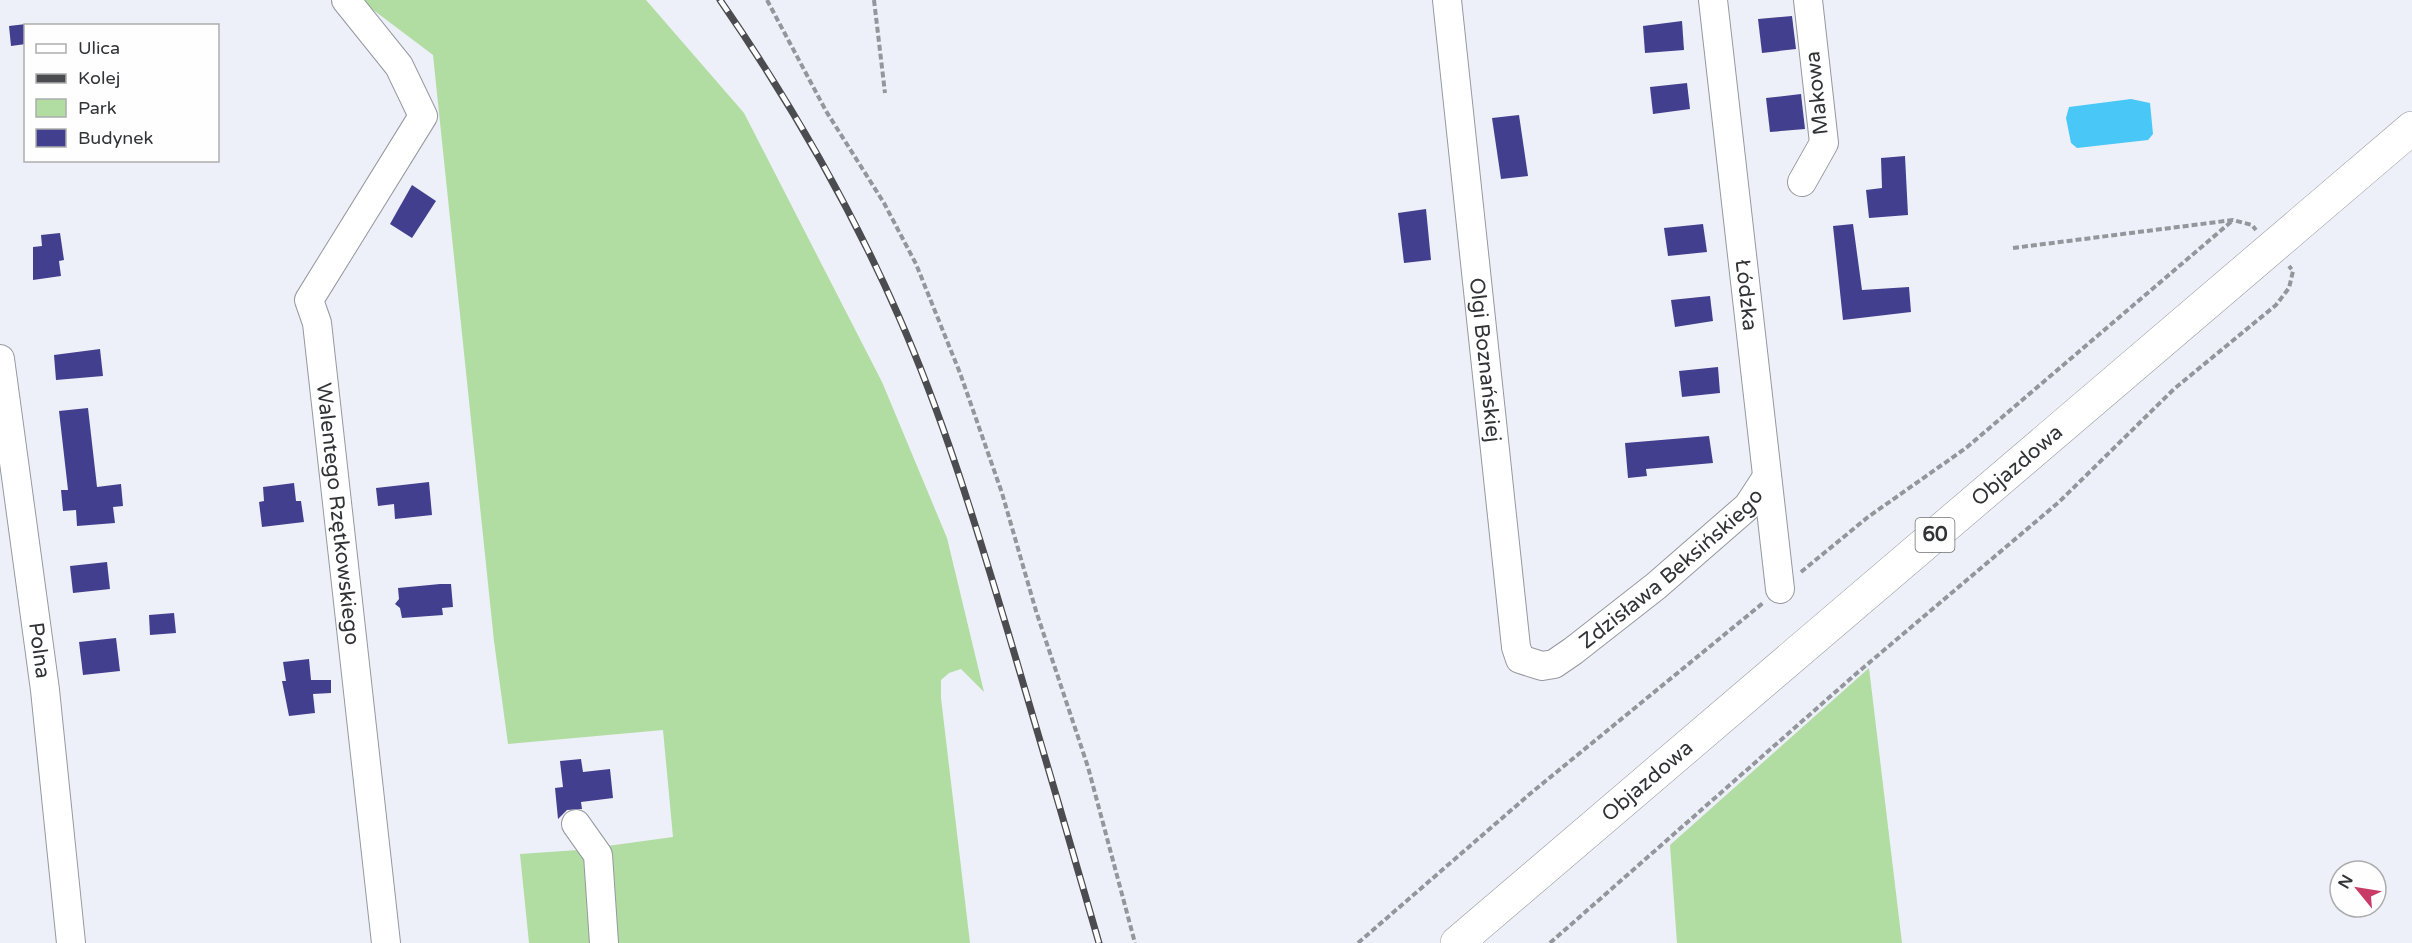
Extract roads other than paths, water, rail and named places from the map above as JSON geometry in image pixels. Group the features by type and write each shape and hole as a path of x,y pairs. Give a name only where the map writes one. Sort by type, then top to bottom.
{"main road":[{"name":"Objazdowa","path":"1457,943 2412,128"}],"street":[{"name":"Walentego Rzętkowskiego","path":"346,0 399,66 423,116 309,300 317,323 386,943"},
{"name":"Olgi Boznańskiej","path":"1447,0 1516,647 1520,658 1526,663 1542,666 1554,664 1573,651"},
{"name":"Łódzka","path":"1713,0 1780,589"},
{"name":"Makowa","path":"1802,182 1824,143 1808,0"},
{"name":"Polna","path":"0,360 45,690 71,943"},
{"name":"Zdzisława Beksińskiego","path":"1573,651 1656,586 1740,513 1766,480"},
{"path":"576,824 598,855 604,943"}],"water":[{"path":"2131,99 2150,103 2153,134 2148,140 2077,148 2071,143 2066,118 2069,107"}],"railway":[{"path":"720,0 794,115 839,194 880,275 931,394 984,552 1099,943"}]}
